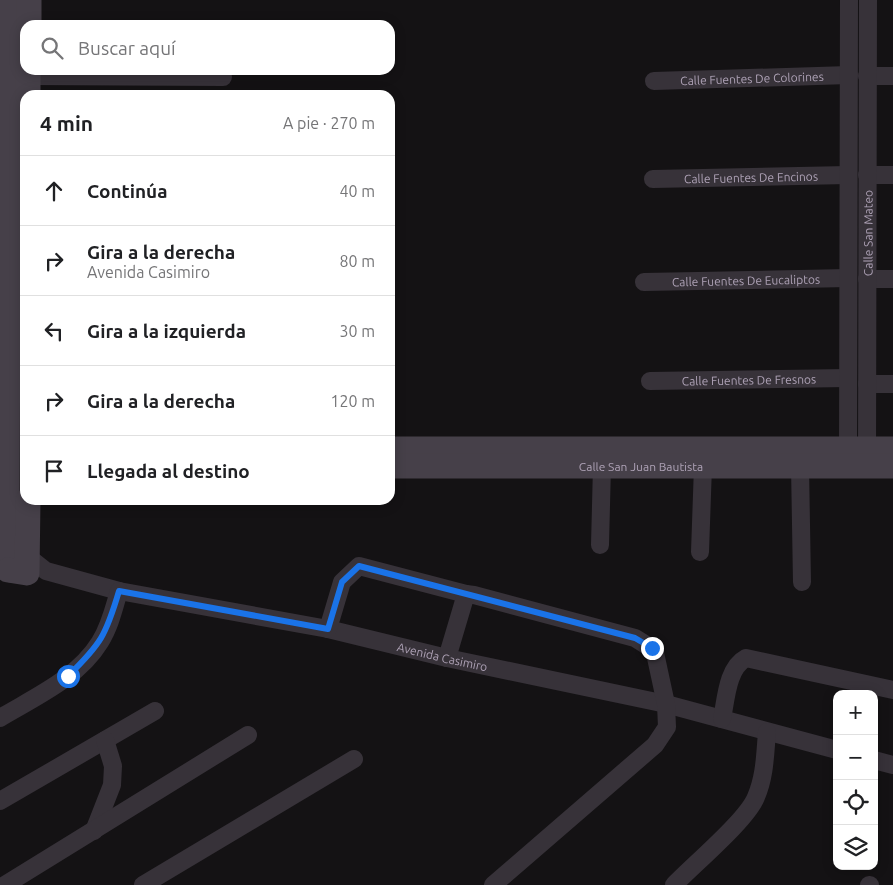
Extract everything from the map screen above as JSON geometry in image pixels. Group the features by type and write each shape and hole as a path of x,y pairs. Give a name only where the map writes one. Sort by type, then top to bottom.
{"main road":[{"path":"9,0 4,174 4,380 11,457 7,537 17,563"},
{"path":"29,0 29,20"},
{"name":"Calle San Juan Bautista","path":"395,449 857,457 893,466"},
{"name":"Calle San Juan Bautista","path":"395,466 800,466 893,449"},
{"path":"17,563 27,505"}],"street":[{"name":"Calle San Mateo","path":"849,0 848,378 857,457"},
{"name":"Calle San Mateo","path":"857,457 868,384 868,0"},
{"name":"Calle Fuentes De Colorines","path":"654,81 849,75"},
{"path":"867,76 893,76"},
{"path":"28,80 223,77"},
{"name":"Calle Fuentes De Encinos","path":"653,180 848,175"},
{"path":"867,175 893,175"},
{"name":"Calle Fuentes De Eucaliptos","path":"644,282 848,278"},
{"path":"867,279 893,279"},
{"name":"Calle Fuentes De Fresnos","path":"650,381 848,378"},
{"path":"868,384 893,384"},
{"path":"600,545 602,466"},
{"path":"700,552 703,466"},
{"path":"800,466 802,582"},
{"name":"Avenida Casimiro","path":"17,563 119,591 328,629 447,658 666,704 833,749"},
{"path":"328,629 342,582 359,566 635,638 646,644 654,653 666,704 667,727 656,745 493,885"},
{"path":"0,718 68,676 93,652 109,623 119,591"},
{"path":"447,658 466,594"},
{"path":"722,719 733,672 738,662 746,658 893,690"},
{"path":"0,801 155,711"},
{"path":"674,885 745,814 755,799 765,767 767,732"},
{"path":"5,885 248,735"},
{"path":"94,831 112,786 113,766 105,740"},
{"path":"143,885 354,759"},
{"path":"878,761 893,765"}],"route":[{"path":"68,676 93,652 101,640 109,623 119,591 328,629 342,582 351,571 359,566 635,638 652,648"}]}
